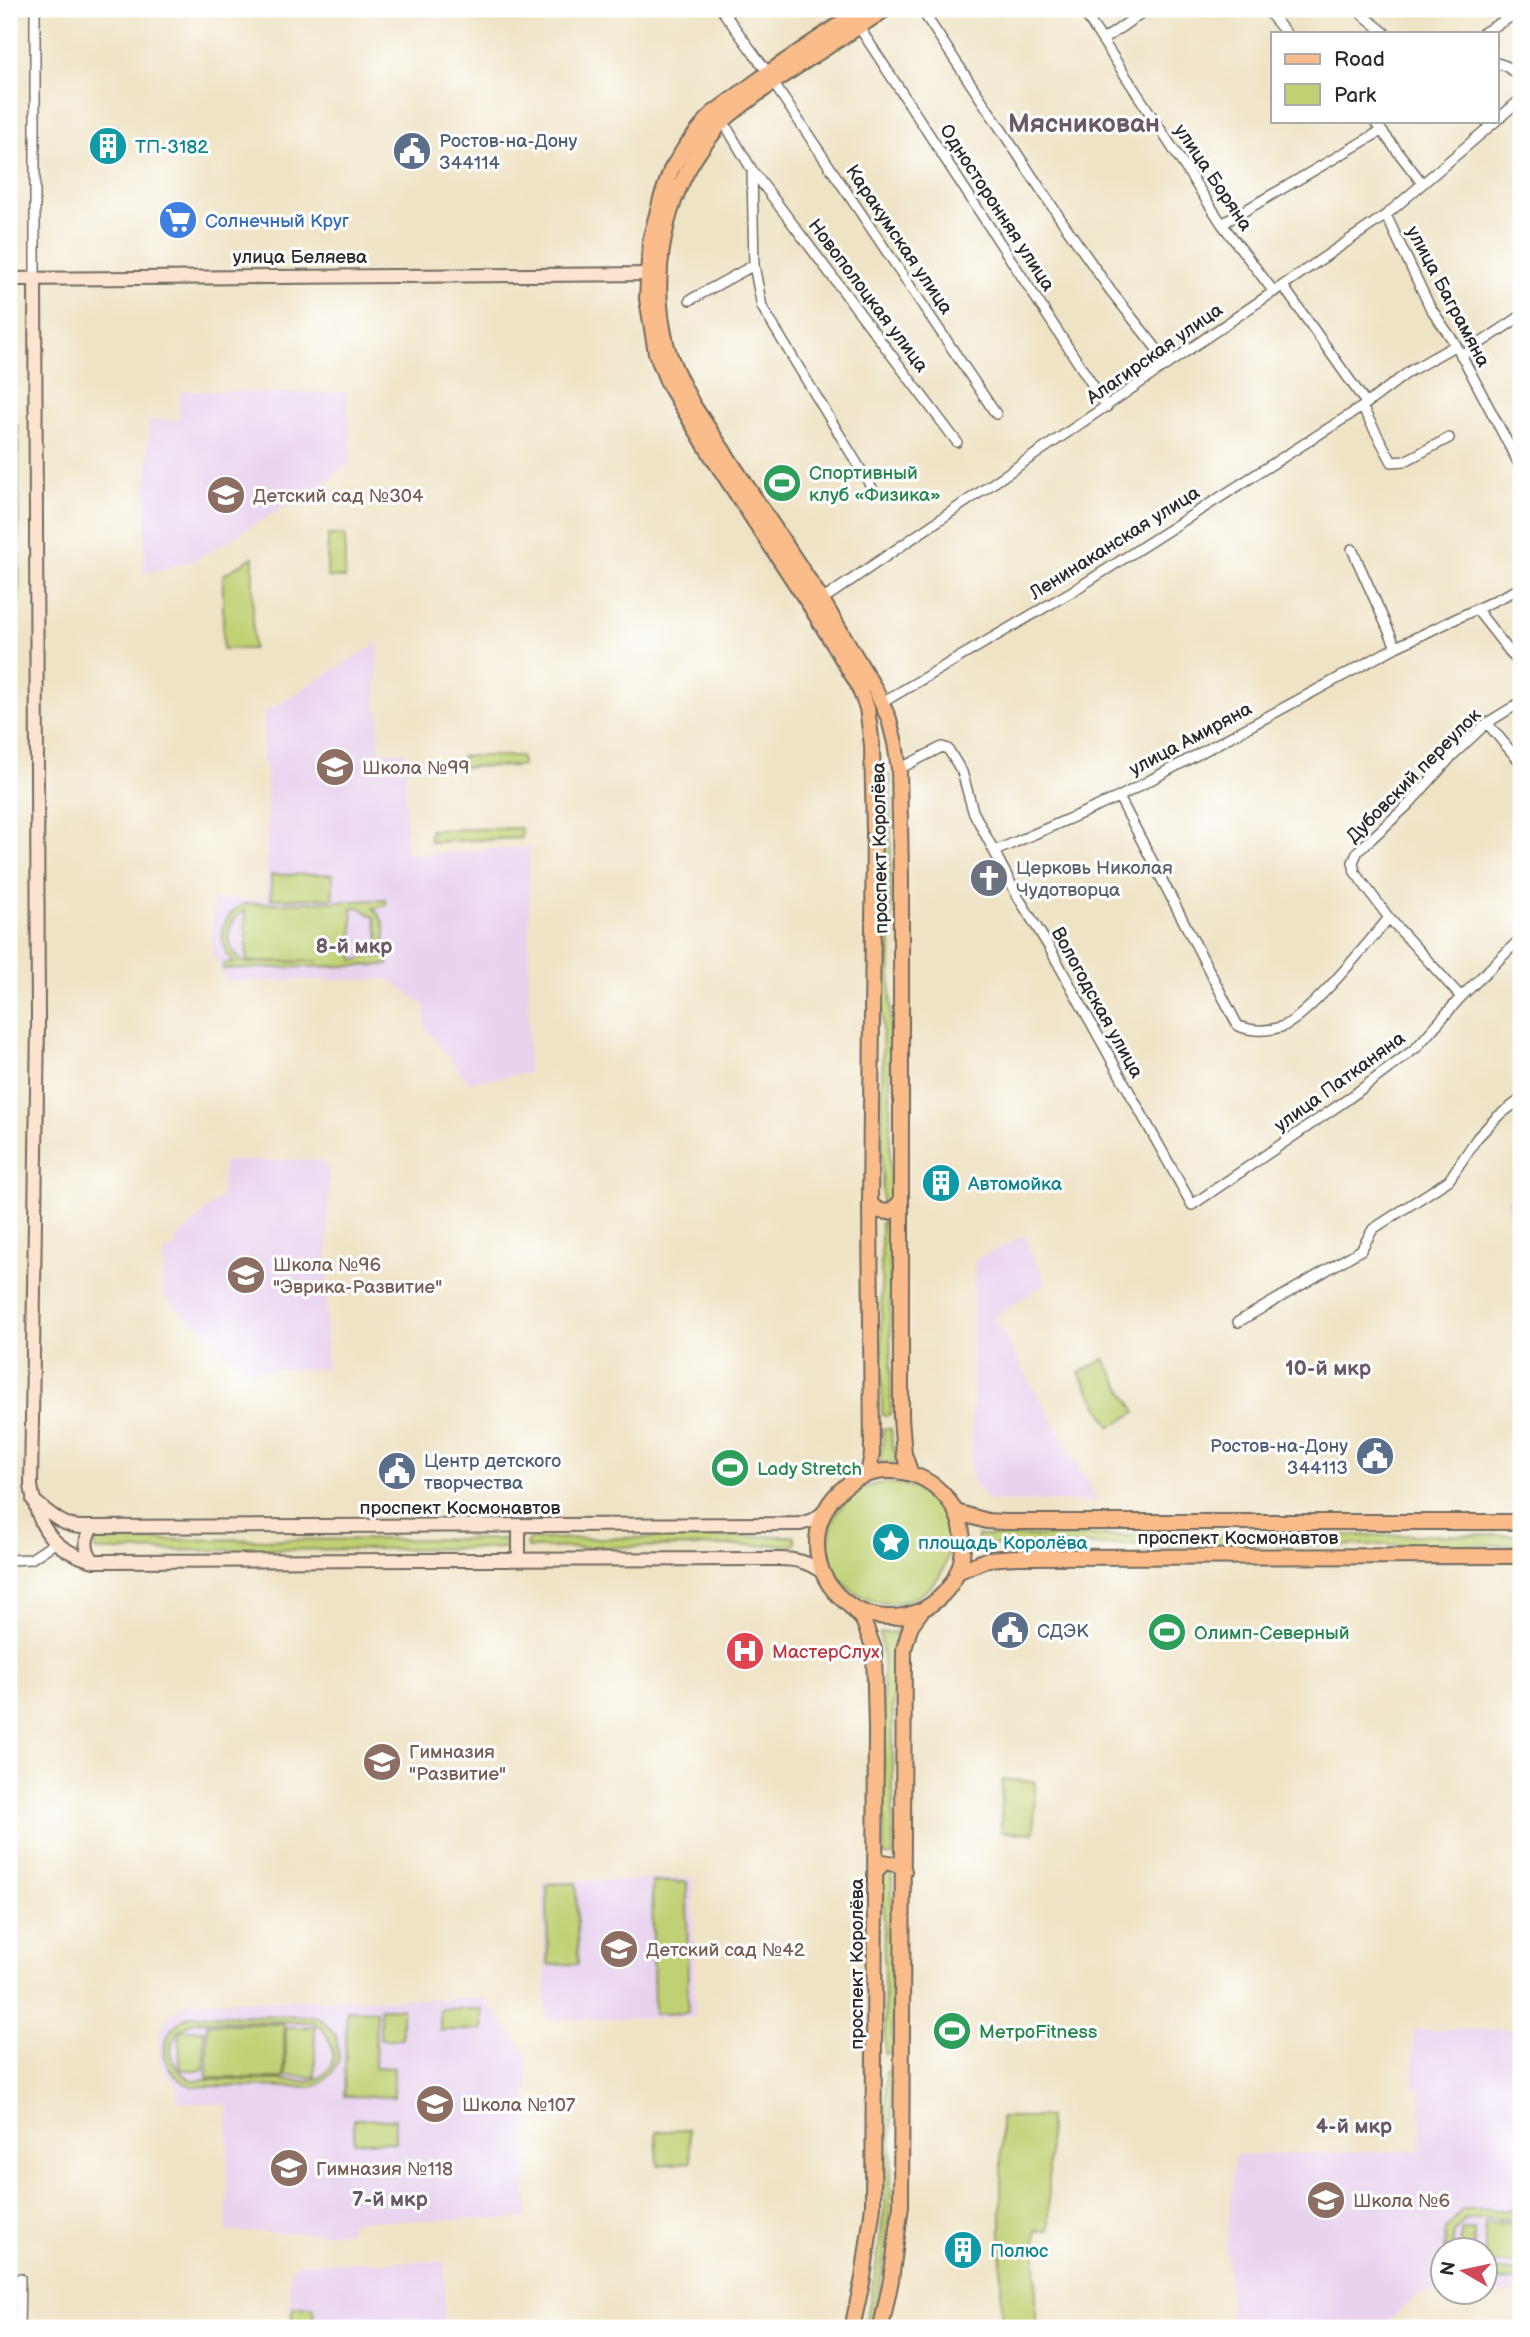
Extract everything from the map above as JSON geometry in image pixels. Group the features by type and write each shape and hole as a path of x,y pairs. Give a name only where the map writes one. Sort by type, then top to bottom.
{"main road":[{"path":"667,200 723,121 771,78 855,15 886,9"},
{"path":"667,200 671,170 694,135 712,114 771,78"},
{"name":"проспект Королёва","path":"667,200 650,240 663,327 678,377 701,417 822,600 883,702 899,769 901,1418 904,1454 911,1474"},
{"name":"улица Беляева","path":"9,279 654,274"},
{"name":"проспект Королёва","path":"654,274 650,327 656,353 668,383 684,414 811,607 857,683 867,708 874,772 870,1204 872,1454 869,1474"},
{"path":"35,277 38,1022 31,1486 38,1520 55,1543 67,1552 94,1561 788,1559 811,1564 822,1572"},
{"path":"874,772 885,766 899,769"},
{"path":"870,1204 880,1211 889,1212 900,1203"},
{"path":"888,1471 911,1474 927,1481 943,1493 956,1513 963,1541 962,1555 951,1585 934,1603 907,1615 873,1615 849,1605 831,1587 822,1572 817,1549 819,1529 824,1512 833,1498 846,1486 869,1474 888,1471"},
{"name":"проспект Космонавтов","path":"33,1500 55,1518 74,1527 800,1524 813,1520 824,1512"},
{"name":"проспект Космонавтов","path":"956,1513 1003,1522 1521,1522"},
{"path":"519,1526 519,1560"},
{"path":"93,1527 86,1544 94,1561"},
{"name":"проспект Космонавтов","path":"957,1572 988,1559 1016,1557 1521,1556"},
{"name":"проспект Королёва","path":"849,1605 863,1620 874,1649 876,1871 873,2206 863,2278 852,2328"},
{"path":"881,2328 891,2280 901,2206 904,1649 911,1625 922,1610"},
{"path":"876,1871 884,1861 892,1861 904,1871"},
{"path":"875,2052 881,2060 890,2063 898,2061 903,2051"}],"street":[{"path":"35,9 35,277"},
{"name":"Каракумская улица","path":"721,9 771,78 996,414"},
{"path":"921,9 1064,224 1110,289 1168,363"},
{"name":"улица Боряна","path":"1082,9 1222,223 1274,292"},
{"path":"1103,40 1147,9"},
{"path":"1266,9 1285,32"},
{"path":"1356,9 1384,32"},
{"path":"1485,32 1521,11"},
{"name":"Односторонняя улица","path":"855,15 1107,407"},
{"path":"1498,63 1521,77"},
{"name":"Алагирская улица","path":"1498,118 1521,99"},
{"name":"Новополоцкая улица","path":"723,121 752,170 957,442"},
{"path":"1375,122 1422,183"},
{"name":"Алагирская улица","path":"822,600 1386,215 1494,122"},
{"path":"1222,223 1381,131"},
{"name":"Новополоцкая улица","path":"752,170 754,265 762,307 872,488"},
{"name":"улица Баграмяна","path":"1386,215 1430,307 1456,345 1521,468"},
{"path":"690,300 754,265"},
{"path":"1283,286 1364,405 1392,461 1405,461 1449,438"},
{"path":"1461,356 1521,316"},
{"name":"Ленинаканская улица","path":"883,702 1076,589 1364,405 1410,372 1456,345"},
{"path":"1352,549 1396,647"},
{"name":"улица Амиряна","path":"995,851 1119,797 1396,647 1521,588"},
{"path":"1477,610 1521,666"},
{"name":"Дубовский переулок","path":"1461,998 1389,918 1355,872 1355,855 1487,723 1521,702"},
{"path":"1487,723 1521,763"},
{"name":"Вологодская улица","path":"899,769 942,747 948,749 961,772 974,811 1018,897 1049,947 1192,1205"},
{"path":"1119,797 1238,1026 1254,1031 1283,1027 1299,1016 1389,918"},
{"name":"улица Патканяна","path":"1192,1205 1348,1099 1416,1048 1521,938"},
{"path":"1238,1322 1361,1250 1373,1229 1449,1180 1477,1138 1497,1117 1521,1099"},
{"path":"9,1560 31,1559 55,1543"},
{"path":"19,2328 20,2278"}],"shaded area":[{"name":"Детский сад №304","path":"180,391 347,393 352,460 328,481 193,561 144,573 149,420 179,420"},
{"path":"379,642 376,711 380,712 379,751 406,752 406,855 530,847 528,1073 469,1082 425,1028 425,1006 389,979 227,981 212,954 213,900 267,899 264,713"},
{"name":"Школа №96 \"Эврика-Развитие\"","path":"321,1160 329,1168 326,1369 247,1370 163,1296 164,1254 168,1249 176,1248 176,1239 221,1196 224,1161"},
{"path":"1516,1196 1521,1205 1521,1228 1507,1200"},
{"path":"1024,1235 1046,1283 994,1317 1098,1501 990,1502 971,1478 974,1261"},
{"name":"Детский сад №42","path":"693,1878 695,2017 546,2020 543,1882"},
{"path":"483,1998 528,2055 527,2218 351,2221 350,2233 227,2232 228,2105 177,2102 178,2087 165,2072 159,2059 160,2033 169,2016 182,2005 196,2001"},
{"path":"1521,2029 1521,2293 1498,2293 1498,2236 1428,2236 1428,2293 1421,2293 1380,2328 1232,2328 1226,2244 1235,2155 1420,2151 1421,2089 1413,2089 1413,2030"},
{"path":"445,2261 444,2320 458,2321 458,2328 290,2328 290,2271 298,2263"}],"green space":[{"path":"18,426 19,600 9,600 9,427"},
{"path":"328,535 345,535 345,578 327,577"},
{"path":"253,557 253,649 223,649 223,575"},
{"path":"462,756 521,756 522,766 462,767"},
{"path":"883,775 891,775 890,1202 882,1202"},
{"path":"521,828 522,838 430,842 430,830"},
{"path":"333,874 333,898 271,899 271,875"},
{"path":"386,900 386,906 373,908 382,920 385,932 383,944 376,957 388,957 388,965 223,969 223,963 234,963 222,939 225,923 235,909 243,904","holes":["359,907 375,918 379,937 371,953 354,960 352,908","245,910 247,962 318,961 246,963 238,958 230,944 230,929"]},
{"path":"881,1223 890,1223 891,1414 884,1416"},
{"path":"1104,1359 1136,1412 1111,1427 1079,1373"},
{"path":"883,1429 891,1429 892,1444 898,1462 879,1463"},
{"path":"889,1483 912,1487 932,1500 945,1520 949,1543 945,1566 932,1586 912,1599 889,1603 866,1599 846,1586 833,1566 829,1543 833,1520 846,1500 866,1487"},
{"path":"1521,1535 1521,1545 977,1545 977,1536"},
{"path":"795,1536 795,1545 529,1548 526,1544 529,1539"},
{"path":"507,1539 510,1543 507,1548 96,1551 94,1544 96,1540"},
{"path":"896,1632 893,1657 893,1856 884,1856 883,1658 880,1633"},
{"path":"1002,1780 1035,1781 1034,1833 1001,1832"},
{"path":"883,1871 892,1871 892,2054 885,2054"},
{"path":"652,1882 687,1882 688,2013 654,2014"},
{"path":"576,1883 578,1964 548,1965 547,1884"},
{"path":"380,2008 402,2008 402,2039 380,2039"},
{"path":"440,2009 482,2009 482,2030 440,2030"},
{"path":"347,2010 376,2011 375,2067 394,2068 394,2097 344,2096"},
{"path":"193,2015 314,2016 321,2019 336,2036 339,2059 332,2073 320,2084 312,2087 191,2086 179,2079 166,2060 167,2039 172,2029","holes":["194,2021 312,2022 326,2035 333,2052 329,2069 323,2076 313,2080 192,2080 179,2071 172,2058 172,2044 179,2030 180,2070 204,2070 204,2030 180,2030"]},
{"path":"207,2024 284,2024 284,2078 207,2078"},
{"path":"286,2027 315,2027 315,2077 286,2076"},
{"path":"886,2071 892,2071 891,2206 881,2280 871,2328 865,2328 885,2205"},
{"path":"1001,2117 1049,2117 1049,2230 1036,2231 1036,2328 1001,2328"},
{"path":"354,2119 395,2119 395,2142 354,2142"},
{"path":"689,2129 691,2162 658,2165 656,2132"},
{"path":"1462,2210 1521,2210 1521,2219 1465,2219 1454,2236 1445,2236 1446,2230"},
{"path":"1485,2223 1521,2223 1521,2264 1498,2264 1498,2236 1485,2236"},
{"path":"1461,2230 1474,2230 1474,2236 1461,2236"},
{"path":"1498,2271 1521,2271 1521,2280 1498,2280"},
{"path":"293,2307 313,2307 314,2328 293,2328"}],"place":[{"name":"ТП-3182","path":"108,146"},
{"name":"Ростов-на-Дону 344114","path":"412,151"},
{"name":"Солнечный Круг","path":"178,220"},
{"name":"Спортивный клуб «Физика»","path":"782,483"},
{"name":"Детский сад №304","path":"226,495"},
{"name":"Школа №99","path":"335,767"},
{"name":"Церковь Николая Чудотворца","path":"989,878"},
{"name":"Автомойка","path":"941,1183"},
{"name":"Школа №96 \"Эврика-Развитие\"","path":"246,1275"},
{"name":"Ростов-на-Дону 344113","path":"1375,1456"},
{"name":"Lady Stretch","path":"730,1468"},
{"name":"Центр детского творчества","path":"397,1471"},
{"name":"площадь Королёва","path":"891,1542"},
{"name":"СДЭК","path":"1010,1630"},
{"name":"Олимп-Северный","path":"1167,1632"},
{"name":"МастерСлух","path":"745,1651"},
{"name":"Гимназия \"Развитие\"","path":"382,1762"},
{"name":"Детский сад №42","path":"619,1949"},
{"name":"МетроFitness","path":"952,2031"},
{"name":"Школа №107","path":"435,2104"},
{"name":"Гимназия №118","path":"289,2168"},
{"name":"Школа №6","path":"1326,2200"},
{"name":"Полюс","path":"963,2250"}],"district":[{"name":"Мясникован","path":"1084,123"},
{"name":"8-й мкр","path":"354,946"},
{"name":"10-й мкр","path":"1328,1368"},
{"name":"4-й мкр","path":"1354,2126"},
{"name":"7-й мкр","path":"390,2199"}]}
